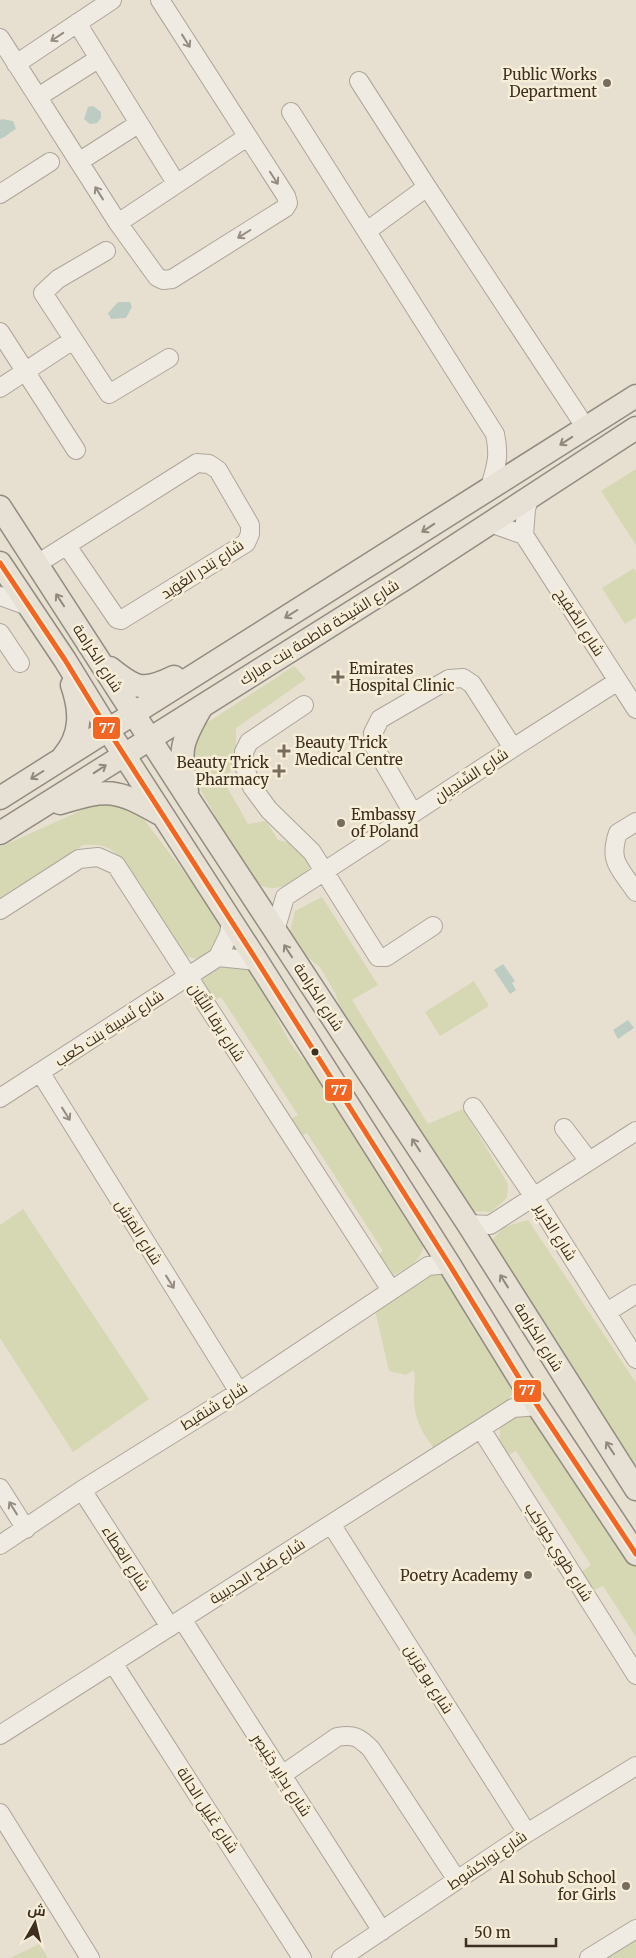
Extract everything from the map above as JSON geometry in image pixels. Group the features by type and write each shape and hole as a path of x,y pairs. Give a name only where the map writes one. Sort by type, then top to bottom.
{"main road":[{"name":"شارع الشيخة فاطمة بنت مبارك","path":"0,798 636,396"},
{"name":"شارع الشيخة فاطمة بنت مبارك","path":"0,833 490,523 636,428"},
{"name":"شارع الكرامة","path":"0,507 275,931 479,1225 483,1247 636,1489"},
{"name":"شارع الكرامة","path":"0,563 65,660 437,1244 439,1265 521,1381 636,1554"},
{"path":"98,657 126,682 138,687 152,686 182,672 202,670"},
{"path":"61,760 74,741 79,719 78,703 65,660"},
{"path":"190,802 182,765 182,748 188,729 202,705"},
{"path":"33,812 91,794 110,793 133,798 164,816"}],"street":[{"path":"16,64 112,0"},
{"path":"0,38 118,223 157,277 163,280 172,279 285,208 288,203 286,196 160,0"},
{"path":"77,23 176,184"},
{"path":"38,97 98,59"},
{"path":"360,81 427,188 586,428"},
{"path":"291,112 495,434 499,450 489,490"},
{"path":"80,161 138,124"},
{"path":"118,223 247,137"},
{"path":"0,194 50,162"},
{"path":"366,231 427,188"},
{"path":"106,251 58,279 43,293 109,394 169,358"},
{"path":"0,332 76,450"},
{"path":"0,388 73,340"},
{"name":"شارع بَندر العُوَيد","path":"37,564 197,463 209,464 218,470 250,525 250,534 246,543 121,620 117,619 67,546"},
{"path":"490,523 524,534 524,522 530,496"},
{"name":"شارع الصَّفِيح","path":"524,534 636,709"},
{"path":"0,596 28,606"},
{"path":"0,633 20,663"},
{"path":"413,813 374,746 373,733 380,719 449,679 462,678 472,684 513,748"},
{"name":"شارع السِّندِيان","path":"285,897 618,681"},
{"path":"304,705 249,742 244,752 243,763 252,787 269,810 312,852 378,957 386,957 433,926"},
{"path":"636,822 618,832 613,847 614,859 636,892"},
{"name":"شارع بَرقا اللَّيَّان","path":"0,910 79,859 98,857 116,865 390,1290"},
{"path":"250,891 267,896 285,897 275,931"},
{"path":"231,922 229,934 218,957 257,961"},
{"name":"شارع نُسيبة بنت كعب","path":"0,1098 218,957"},
{"name":"شارع المَرَش","path":"40,1072 238,1392"},
{"name":"شارع الحَرِير","path":"473,1107 534,1197 636,1359"},
{"path":"564,1128 589,1161"},
{"path":"479,1225 534,1197 636,1131"},
{"name":"شارع شنقيط","path":"0,1546 82,1490 238,1392 390,1290 439,1265"},
{"path":"607,1312 636,1294"},
{"path":"513,1408 521,1381"},
{"name":"شارع صُلح الحديبية","path":"0,1735 513,1408 538,1406"},
{"name":"شارع طَوِي كِواكِب","path":"481,1428 636,1675"},
{"path":"0,1488 26,1529"},
{"name":"شارع العَطاء","path":"82,1490 176,1623"},
{"name":"شارع بو قرَين","path":"331,1524 527,1833"},
{"name":"شارع بِدايِر خِنَيصِر","path":"176,1623 282,1775 382,1931"},
{"name":"شارع غَلِيل الحالة","path":"113,1663 302,1958"},
{"path":"282,1775 337,1737 347,1735 359,1738 370,1750 457,1880"},
{"name":"شارع نواكشوط","path":"341,1958 527,1833 636,1766"},
{"path":"0,1813 90,1958"},
{"path":"590,1958 636,1929"}],"green space":[{"path":"636,469 636,545 601,491"},
{"path":"634,568 636,572 636,617 625,624 602,588"},
{"path":"294,666 306,679 236,728 236,766 223,780 248,824 266,821 278,840 295,844 313,861 307,871 298,878 281,887 271,888 252,882 201,791 192,765 193,744 199,728"},
{"path":"98,803 116,804 136,809 210,906 223,930 212,952 196,959 183,955 118,855 102,846 83,845 0,898 0,847"},
{"path":"322,897 378,985 352,1000 428,1124 463,1109 508,1184 507,1198 491,1212 467,1211 347,1026 335,993 320,967 301,952 290,932 295,911"},
{"path":"244,963 267,993 290,1042 300,1056 319,1072 425,1241 421,1254 413,1264 390,1277 375,1257 383,1251 307,1133 298,1137 288,1121 298,1115 221,997 211,1002 203,990 202,980 208,971 217,964"},
{"path":"474,981 489,1006 440,1036 425,1012"},
{"path":"23,1209 149,1399 73,1452 0,1338 0,1225"},
{"path":"528,1220 636,1383 636,1483 491,1241 504,1227"},
{"path":"445,1274 482,1341 494,1353 516,1384 513,1393 502,1409 434,1448 426,1438 416,1415 414,1370 406,1375 389,1371 375,1310 428,1275"},
{"path":"537,1410 636,1563 636,1637 603,1586 592,1591 580,1573 591,1565 516,1451 505,1457 499,1445 500,1428 520,1413"},
{"path":"636,1941 636,1958 607,1958"},
{"path":"39,1944 48,1958 10,1958"}],"shaded area":[{"path":"93,106 101,112 101,118 97,123 90,124 84,119 88,107"},
{"path":"0,120 13,121 16,129 0,139"},
{"path":"118,302 130,302 132,307 126,318 111,319 108,313"},
{"path":"503,964 515,981 512,983 516,990 510,994 494,970"},
{"path":"628,1020 634,1028 618,1039 613,1030"}],"transit line":[{"name":"77","path":"0,563 65,660 257,961 521,1381 636,1554"}],"place":[{"name":"Public Works Department","path":"607,83"},
{"name":"Emirates Hospital Clinic","path":"338,677"},
{"name":"Beauty Trick Medical Centre","path":"284,751"},
{"name":"Beauty Trick Pharmacy","path":"279,771"},
{"name":"Embassy of Poland","path":"341,823"},
{"name":"Poetry Academy","path":"528,1575"},
{"name":"Al Sohub School for Girls","path":"626,1886"}]}
